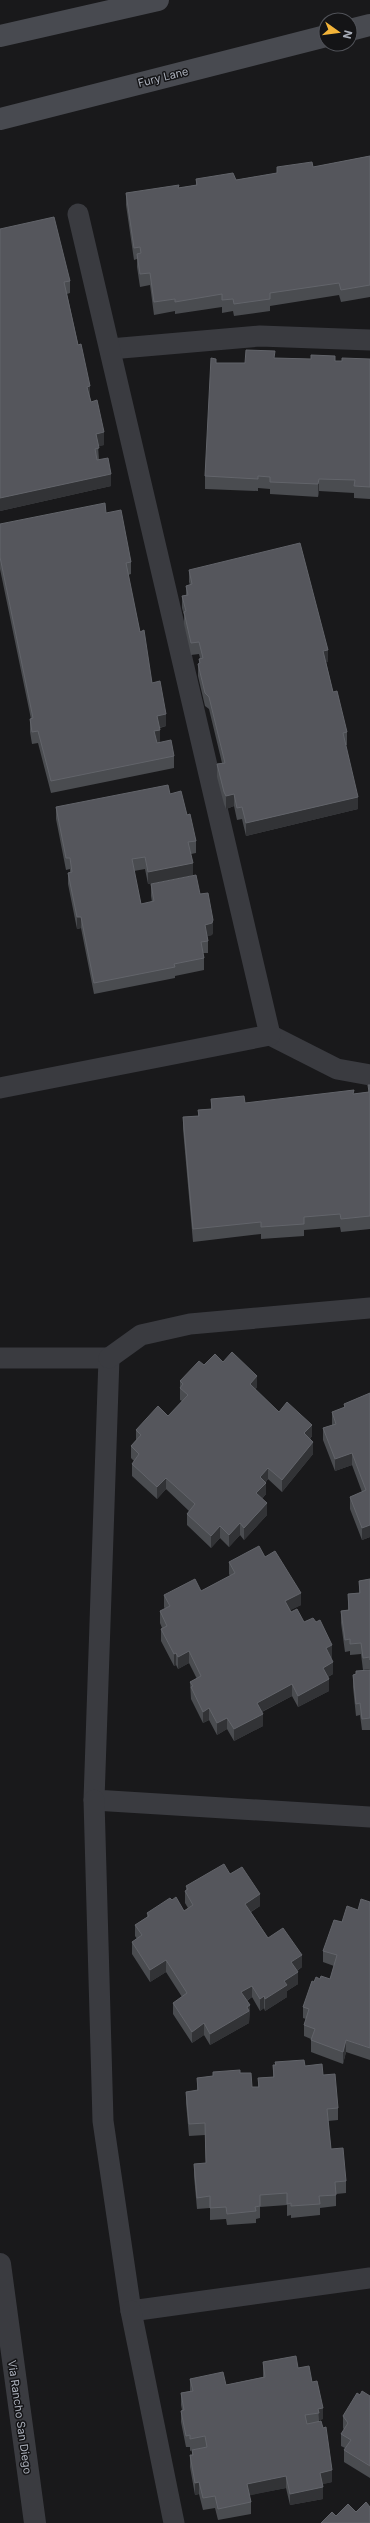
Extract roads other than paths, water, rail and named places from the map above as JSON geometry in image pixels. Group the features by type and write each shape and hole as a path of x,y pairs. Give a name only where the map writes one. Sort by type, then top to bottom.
{"main road":[{"path":"0,36 158,0"},
{"path":"358,28 370,25"},
{"name":"Fury Lane","path":"0,119 318,38"}],"street":[{"name":"Via Rancho San Diego","path":"0,2264 35,2523"}],"lane":[{"path":"78,214 270,1035"},
{"path":"110,349 260,336 370,340"},
{"path":"0,1088 270,1035 338,1069 370,1074"},
{"path":"0,1358 109,1358 141,1335 190,1324 370,1308"},
{"path":"109,1358 94,1800 103,2121 131,2311 174,2523"},
{"path":"94,1800 370,1817"},
{"path":"131,2311 370,2278"}]}
